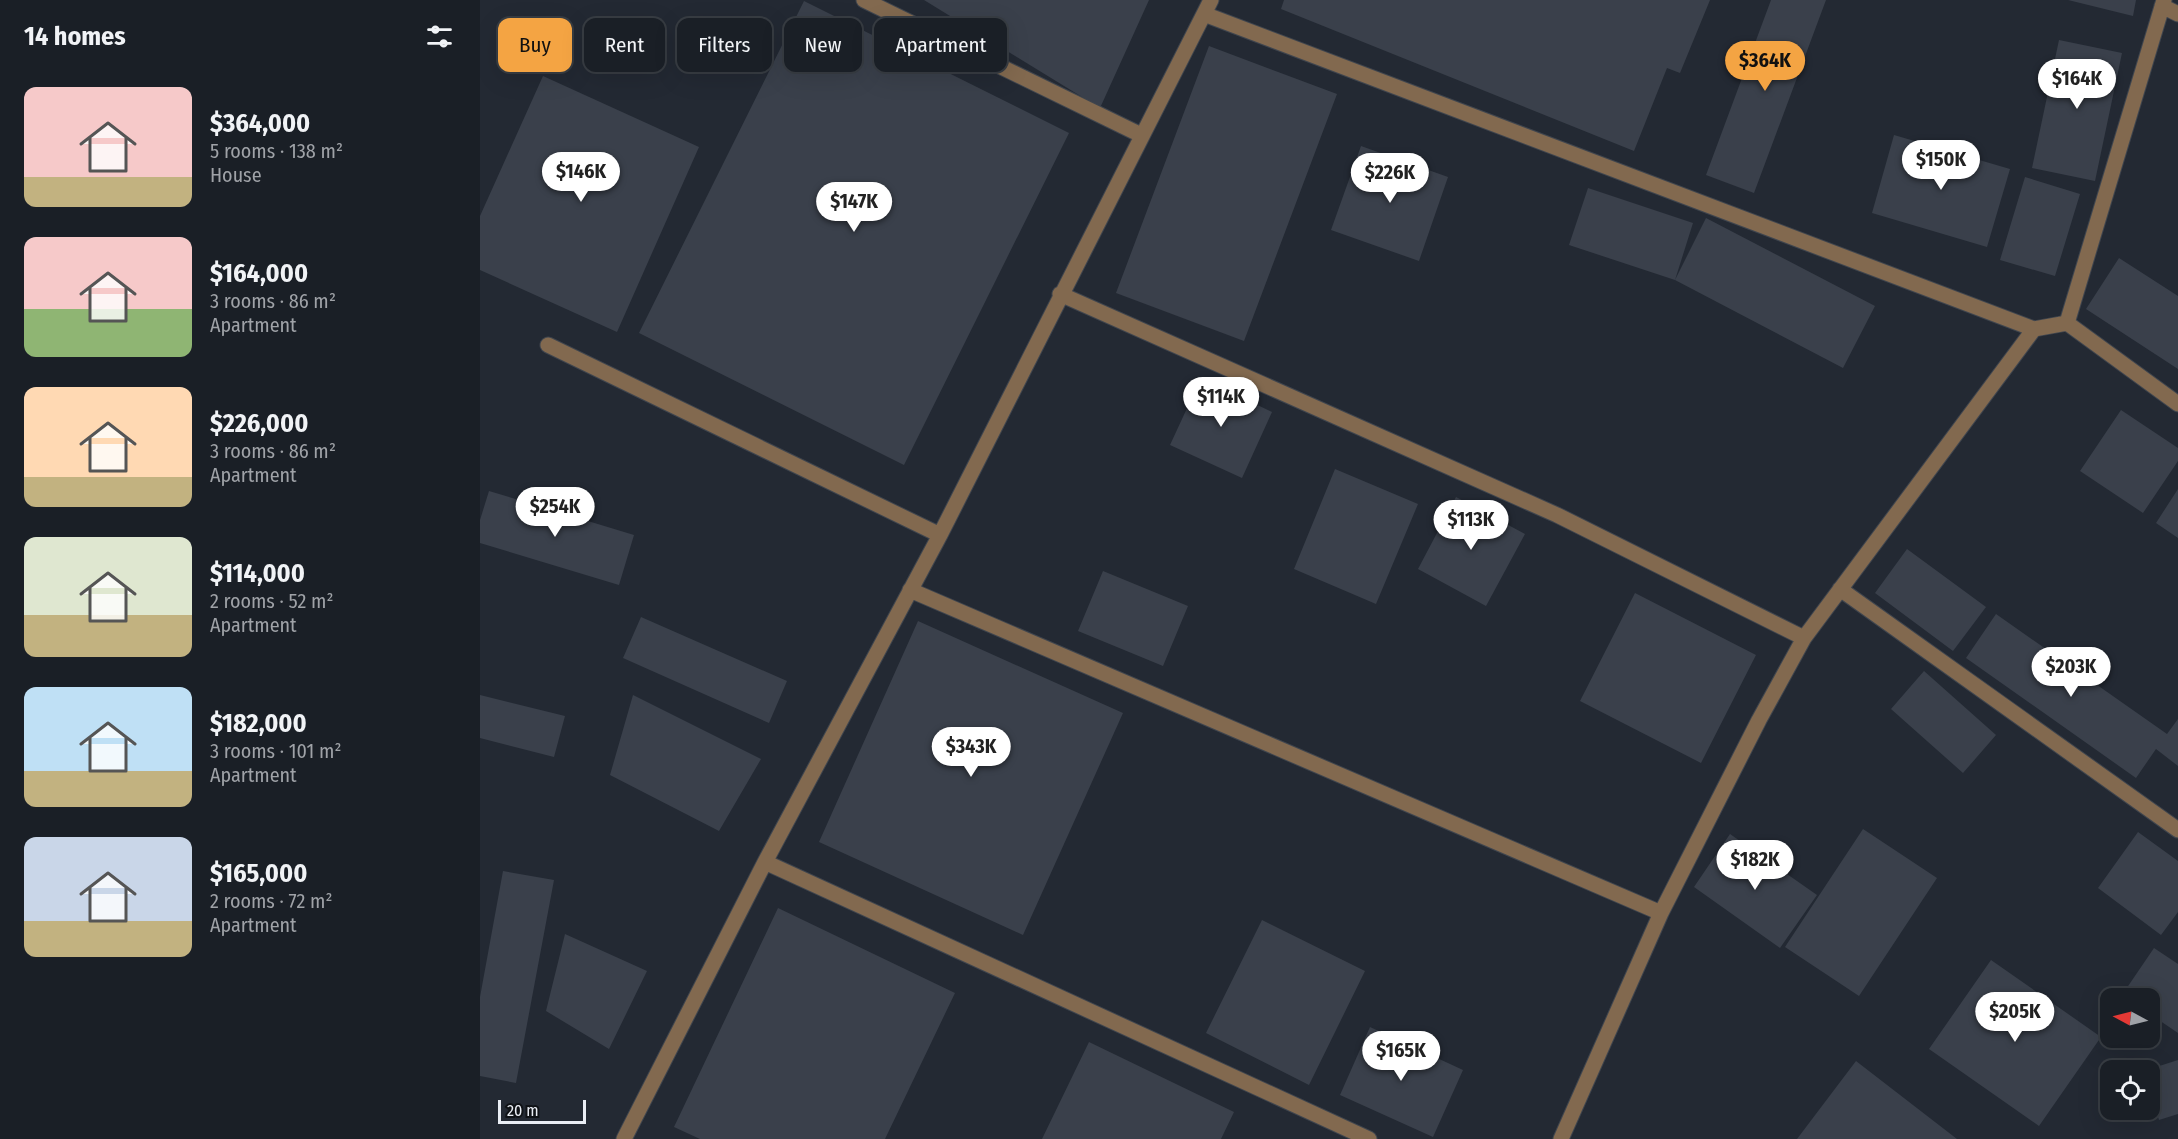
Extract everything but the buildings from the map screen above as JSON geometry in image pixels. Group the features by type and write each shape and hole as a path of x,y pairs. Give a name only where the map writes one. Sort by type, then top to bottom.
{"street":[{"path":"864,0 1141,135"},
{"path":"2067,323 2163,3 2178,14"},
{"path":"624,1139 765,862 940,535 1207,7 2034,329 2067,323 2178,404"},
{"path":"1060,294 1557,514 1804,638"},
{"path":"1561,1139 1661,913 1758,720 1804,638 2034,329"},
{"path":"548,345 940,535"},
{"path":"1840,589 2178,830"},
{"path":"910,590 1661,913"},
{"path":"765,862 1369,1139"}]}
